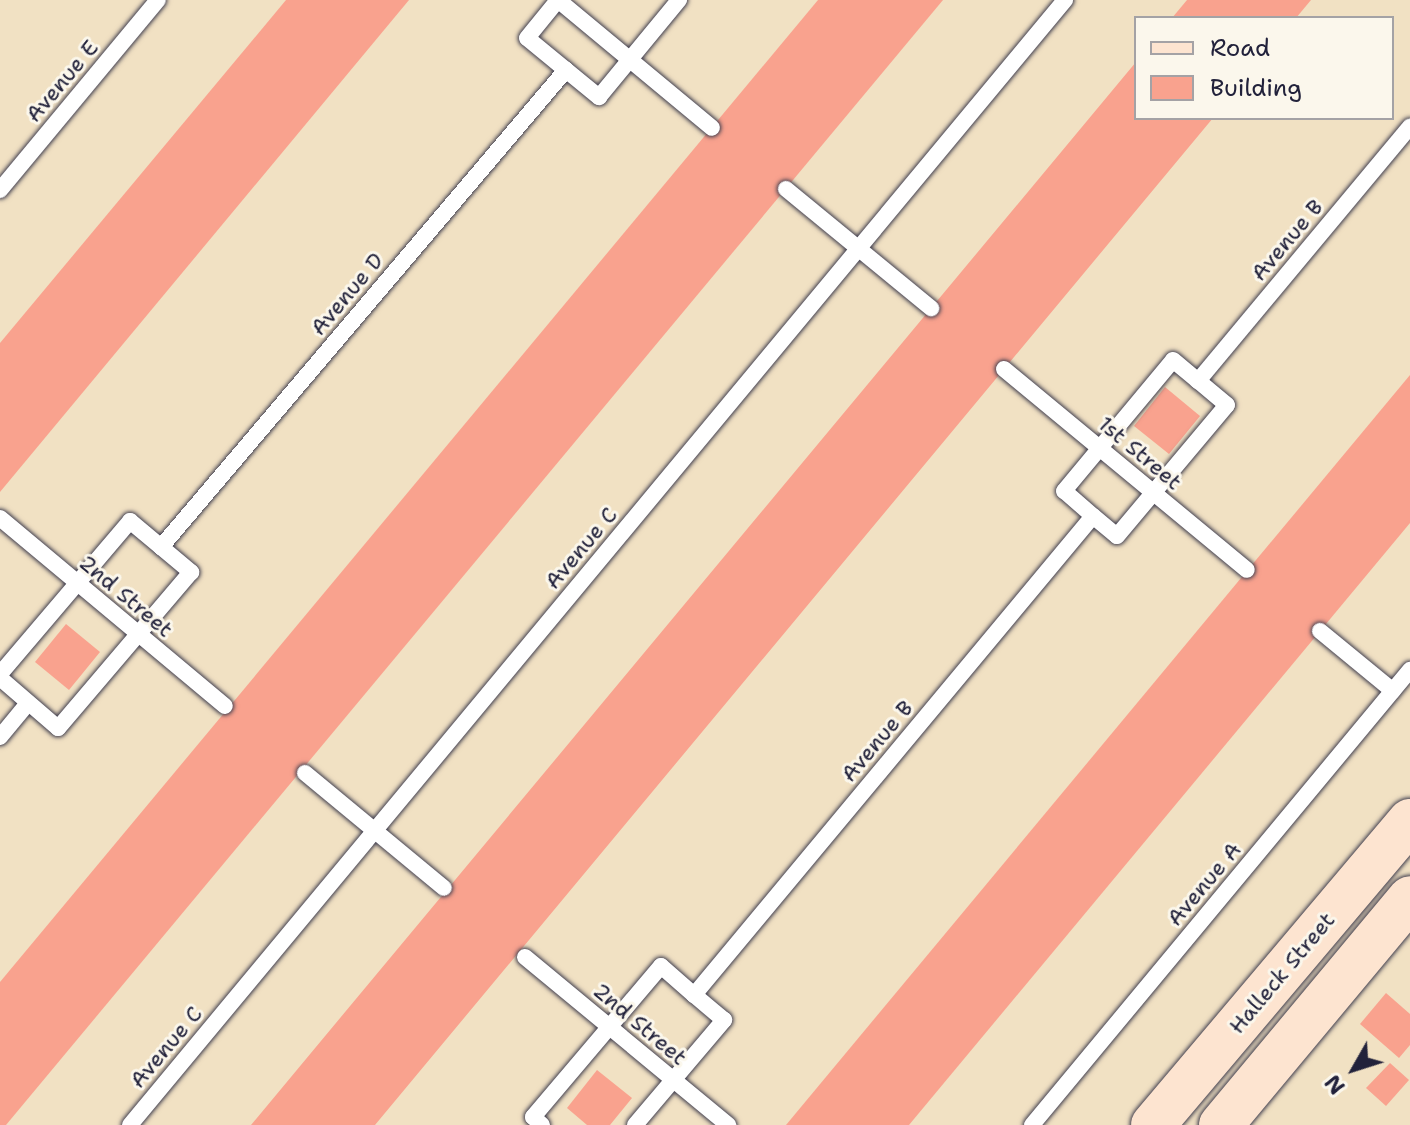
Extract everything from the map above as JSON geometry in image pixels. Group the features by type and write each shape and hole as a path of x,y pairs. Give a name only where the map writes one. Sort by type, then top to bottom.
{"main road":[{"name":"Halleck Street","path":"1153,1125 1410,821"},
{"path":"1221,1125 1410,898"}],"lane":[{"name":"Avenue E","path":"0,190 158,0"},
{"path":"679,0 630,60 599,97 527,38 558,0 630,60 712,128"},
{"name":"Avenue C","path":"130,1125 1065,0"},
{"name":"Avenue D","path":"161,547 566,70"},
{"name":"Avenue B","path":"1198,381 1410,127"},
{"path":"786,189 931,308"},
{"path":"1173,360 1227,405 1117,536 1064,491 1100,448 1173,360"},
{"name":"1st Street","path":"1004,369 1247,570"},
{"name":"Avenue B","path":"694,995 1093,516"},
{"name":"2nd Street","path":"0,518 225,706"},
{"path":"130,521 161,547 191,572 58,728 0,676 130,521"},
{"path":"1320,631 1393,691"},
{"name":"Avenue A","path":"1032,1125 1410,670"},
{"path":"0,737 28,703"},
{"path":"305,773 444,888"},
{"name":"2nd Street","path":"525,957 728,1125"},
{"path":"542,1125 533,1117 661,966 724,1020 635,1125"}],"building":[{"path":"286,0 409,0 0,492 0,343"},
{"path":"818,0 943,0 6,1125 0,1125 0,982"},
{"path":"1187,0 1311,0 1298,16 1174,16"},
{"path":"1134,64 1134,120 1211,120 375,1125 251,1125"},
{"path":"1410,375 1410,523 909,1125 786,1125"},
{"path":"1165,387 1200,416 1169,454 1134,426"},
{"path":"66,624 100,652 69,690 35,662"},
{"path":"1386,993 1410,1014 1410,1045 1399,1058 1360,1024"},
{"path":"1390,1063 1409,1080 1386,1106 1366,1088"},
{"path":"597,1070 632,1098 610,1125 587,1125 567,1108"}]}
